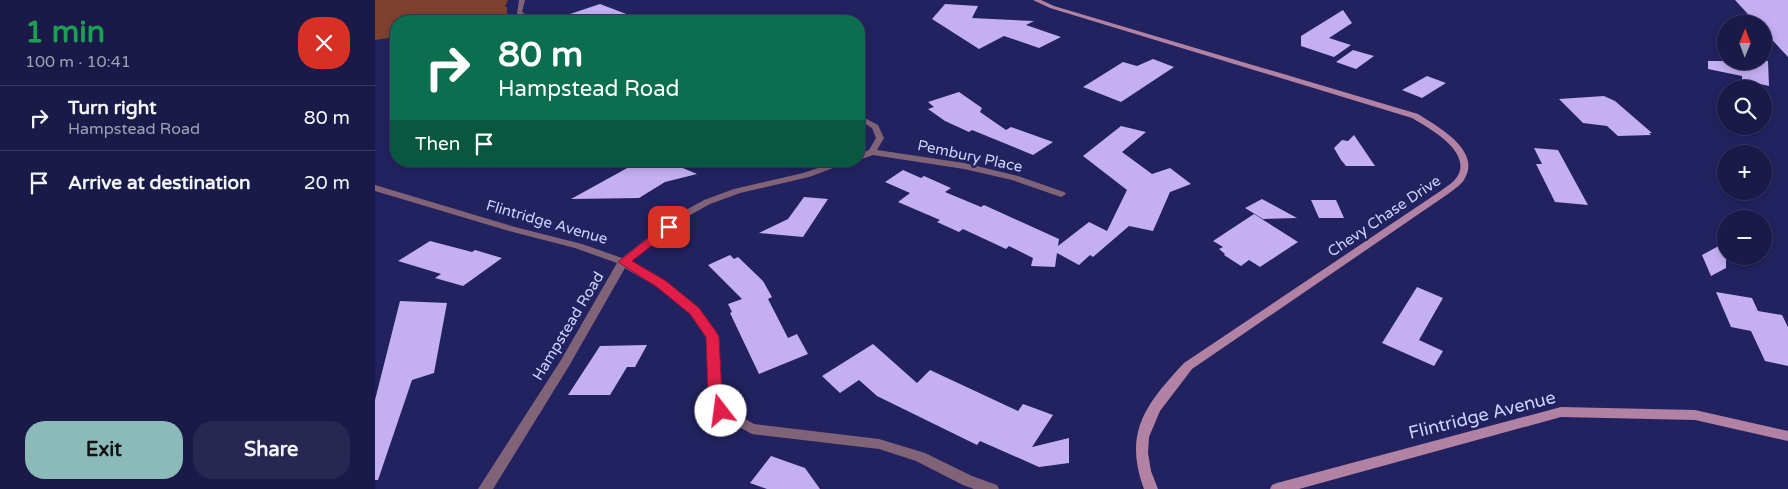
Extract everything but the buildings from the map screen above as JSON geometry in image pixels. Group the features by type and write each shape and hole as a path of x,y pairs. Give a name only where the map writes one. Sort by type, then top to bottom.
{"main road":[{"name":"Chevy Chase Drive","path":"1036,0 1052,7 1415,116 1455,144 1460,151 1463,162 1463,173 1457,182 1445,192 1188,366 1165,391 1150,412 1142,439 1144,474 1151,489"},
{"name":"Flintridge Avenue","path":"1277,489 1561,412 1695,415 1788,436"}],"street":[{"path":"522,0 519,13 522,15"},
{"path":"865,121 875,127 880,138 872,152 865,155"},
{"name":"Pembury Place","path":"872,152 964,166 1015,178 1061,194"},
{"name":"Hampstead Road","path":"485,489 565,363 623,262 680,218 707,202 737,191 806,175 830,167"},
{"name":"Flintridge Avenue","path":"375,188 512,229 579,246 623,262 661,284 695,311 712,337 715,395 721,411 752,429 879,444 920,457 968,481 992,489"}],"shaded area":[{"path":"375,0 508,0 505,7 507,7 507,15 390,15 390,38 375,40"}],"route":[{"path":"669,227 623,262 661,284 695,311 712,337 715,395 721,411"}]}
